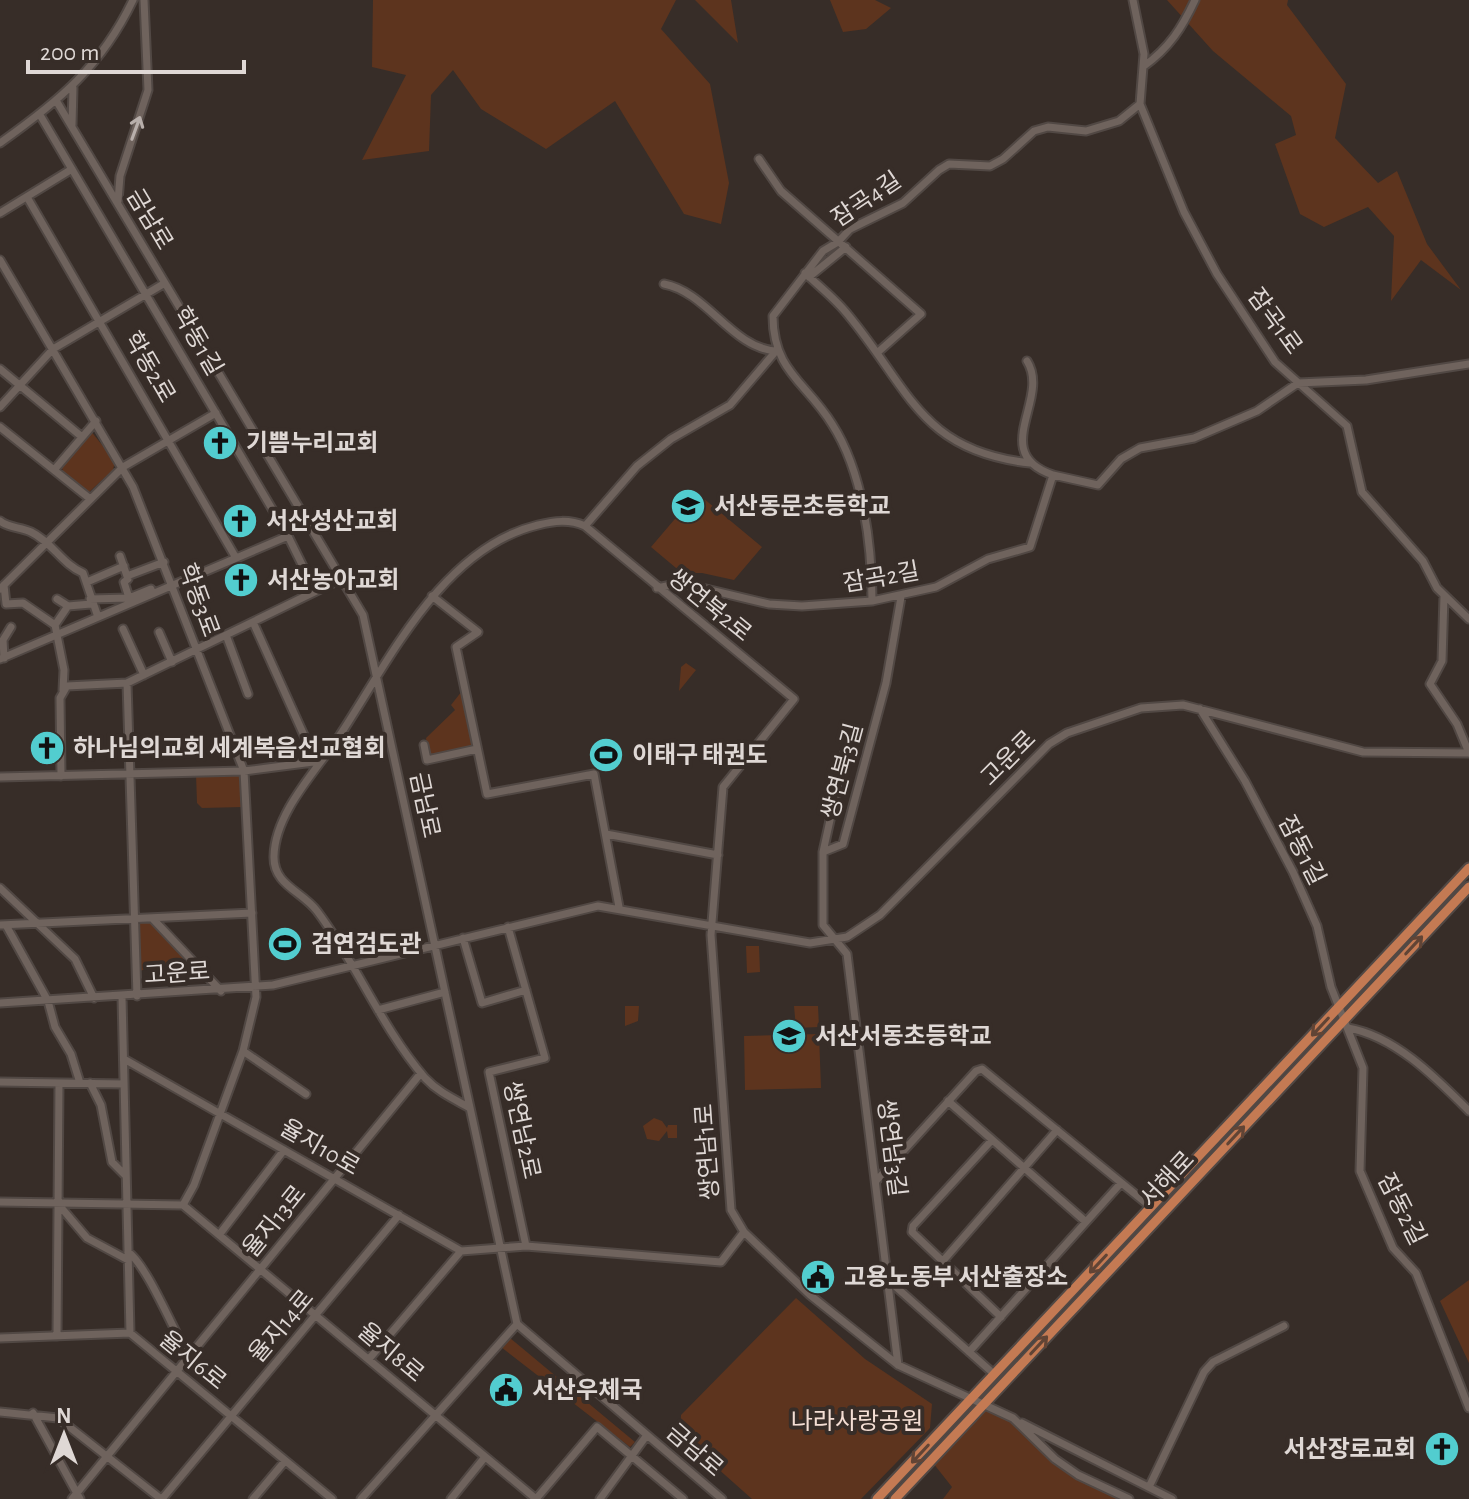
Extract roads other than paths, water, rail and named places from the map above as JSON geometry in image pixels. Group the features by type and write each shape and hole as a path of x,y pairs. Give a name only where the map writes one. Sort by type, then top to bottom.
{"main road":[{"name":"서해로","path":"877,1499 1469,868"},
{"name":"서해로","path":"895,1499 1346,1023 1469,887"}],"street":[{"path":"0,143 73,88 105,48 133,0"},
{"path":"118,204 120,176 148,90 144,0"},
{"name":"잠곡1로","path":"1133,0 1144,66 1140,104 1184,212 1217,274 1275,362 1347,426 1362,492 1416,551 1444,596 1469,619"},
{"path":"1144,66 1164,52 1177,36 1195,0"},
{"path":"72,128 73,88"},
{"name":"금남로","path":"57,102 363,615 517,1324 722,1499"},
{"name":"잠곡4길","path":"776,351 773,316 823,251 842,244 850,229 903,203 949,164 990,166 1003,159 1034,131 1048,127 1086,131 1119,121 1140,104"},
{"name":"학동1길","path":"40,115 288,536 315,591"},
{"path":"759,159 781,191 921,314 877,353"},
{"path":"0,213 72,169"},
{"name":"학동2로","path":"27,197 236,558"},
{"name":"학동3로","path":"0,260 123,467 164,562 244,771 256,988 243,1051 194,1185 183,1205"},
{"path":"807,275 847,313 901,391 927,421 951,439 992,458 1030,463 1053,475 1098,485 1121,459 1140,448 1194,438 1257,411 1298,383 1366,380 1469,364"},
{"path":"0,407 53,349 165,283"},
{"path":"664,284 679,287 749,343 776,351 801,388 834,426 867,525 872,601"},
{"path":"470,1108 437,1089 421,1073 398,1042 354,966 316,909 282,881 274,864 275,846 286,816 377,673 432,596 491,545 514,531 560,521 585,526 637,466 671,439 730,405 776,351"},
{"path":"1027,361 1031,385 1022,435 1030,463"},
{"path":"0,369 82,437"},
{"path":"61,776 64,670 55,625 23,603 6,604 2,587 123,467 216,413"},
{"path":"54,470 96,421"},
{"path":"0,427 89,498"},
{"name":"잠곡2길","path":"657,588 681,583 769,604 802,606 901,597 936,587 988,559 1030,547 1053,475"},
{"path":"0,521 30,532 68,566 83,573 90,601 98,617"},
{"name":"쌍연북2로","path":"585,526 794,699 723,787 718,855"},
{"path":"11,627 3,640 2,658 288,536"},
{"path":"120,556 127,576"},
{"path":"130,601 124,582 127,576 164,562"},
{"path":"87,582 124,566"},
{"path":"64,689 75,684 127,683 343,578"},
{"path":"432,596 478,632 456,647 487,794 594,774 619,907"},
{"name":"고운로","path":"0,1003 256,988 593,907 619,907 801,942 836,940 857,932 880,915 1055,739 1152,705 1178,704 1355,750 1469,753 1457,724 1430,684 1442,661 1444,596"},
{"name":"쌍연북3길","path":"836,940 827,932 822,918 823,852 843,844 886,683 901,597"},
{"path":"57,599 68,606"},
{"path":"55,625 68,606 90,601 130,601"},
{"path":"253,622 319,761"},
{"path":"123,629 144,675"},
{"path":"159,632 172,662"},
{"path":"226,635 248,694"},
{"path":"127,683 137,996"},
{"name":"잠동1길","path":"1200,709 1206,724 1245,781 1293,872 1317,926 1346,1023"},
{"path":"424,745 427,760 477,749"},
{"path":"823,852 845,752"},
{"path":"0,777 244,771 319,761"},
{"path":"606,834 718,855"},
{"name":"쌍연남1로","path":"718,855 711,926 728,1202 744,1232 814,1298 898,1365 971,1399 986,1402 1013,1418"},
{"path":"0,888 75,959 94,998"},
{"path":"80,1083 71,1054 55,1027 48,1001 4,926 252,913"},
{"path":"153,919 221,991"},
{"name":"쌍연남2로","path":"508,927 545,1058 489,1072 526,1246"},
{"path":"463,938 482,1003 526,990"},
{"name":"쌍연남3길","path":"836,940 844,946 848,959 898,1365"},
{"path":"378,1010 445,992"},
{"path":"122,997 130,1333"},
{"path":"1346,1023 1368,1031 1431,1073 1469,1111"},
{"name":"잠동2길","path":"1346,1023 1365,1077 1360,1171 1394,1250 1416,1273 1469,1408"},
{"path":"243,1051 306,1094"},
{"name":"율지10로","path":"124,1059 461,1251"},
{"name":"서해로","path":"876,1181 976,1070 983,1069 1151,1207"},
{"name":"율지13로","path":"33,1413 76,1498 107,1456 421,1073"},
{"path":"0,1082 124,1084"},
{"path":"57,1336 59,1083"},
{"path":"90,1083 101,1105 112,1162 126,1176"},
{"path":"948,1101 1086,1222"},
{"path":"942,1262 1057,1130"},
{"path":"992,1140 913,1226 913,1235 1001,1317"},
{"path":"219,1235 284,1150"},
{"path":"969,1352 1121,1183"},
{"path":"0,1202 183,1205"},
{"path":"58,1203 87,1238 141,1262 154,1295 189,1357"},
{"name":"율지8로","path":"183,1205 536,1499"},
{"name":"율지14로","path":"162,1499 399,1215"},
{"path":"369,1359 461,1251 526,1246 721,1262 744,1232"},
{"path":"887,1279 994,1374"},
{"path":"361,1499 517,1324"},
{"path":"1149,1487 1204,1372 1213,1362 1284,1326"},
{"name":"율지6로","path":"0,1338 130,1333 332,1499"},
{"path":"0,1412 33,1413 58,1418 162,1499"},
{"path":"1013,1418 1067,1449 1081,1451 1172,1499"},
{"path":"1013,1418 1055,1459 1078,1475 1129,1499"},
{"path":"536,1499 597,1427 683,1499"},
{"path":"604,1497 647,1435"},
{"path":"451,1499 485,1457"},
{"path":"253,1499 285,1461"}],"place":[{"name":"기쁨누리교회","path":"220,443"},
{"name":"서산동문초등학교","path":"688,506"},
{"name":"서산성산교회","path":"240,521"},
{"name":"서산농아교회","path":"241,580"},
{"name":"하나님의교회 세계복음선교협회","path":"47,748"},
{"name":"이태구 태권도","path":"606,755"},
{"name":"검연검도관","path":"285,944"},
{"name":"서산서동초등학교","path":"789,1036"},
{"name":"고용노동부 서산출장소","path":"818,1277"},
{"name":"서산우체국","path":"506,1390"},
{"name":"서산장로교회","path":"1442,1449"}],"park label":[{"name":"나라사랑공원","path":"857,1421"}]}
